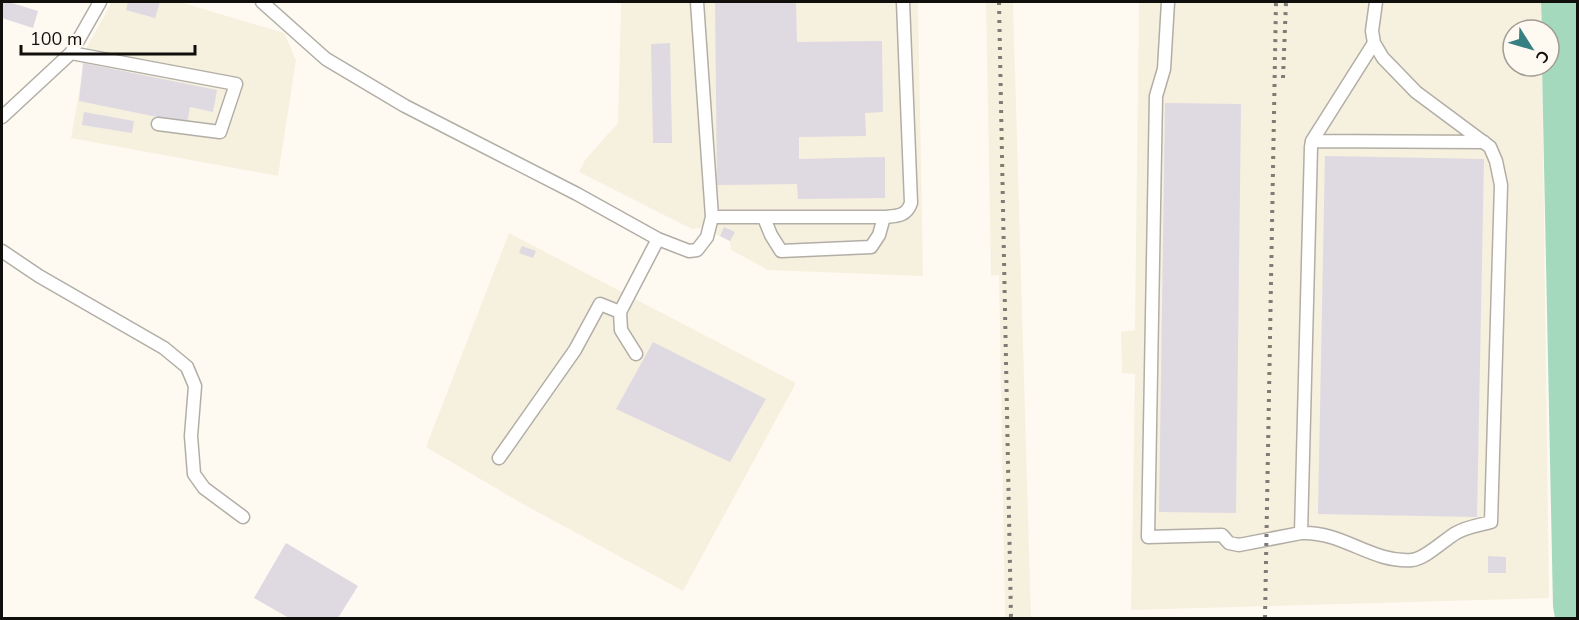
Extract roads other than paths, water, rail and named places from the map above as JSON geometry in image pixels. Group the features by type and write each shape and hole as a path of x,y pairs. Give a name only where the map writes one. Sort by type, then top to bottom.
{"lane":[{"path":"2,117 71,53 100,2"},
{"path":"262,2 326,59 405,106 577,194 658,239 689,251 697,250 707,237 712,217 697,2"},
{"path":"712,217 884,217 903,214 909,210 911,203 903,2"},
{"path":"1168,2 1164,69 1156,96 1148,537 1222,535 1229,543 1239,545 1316,532 1340,538 1390,560 1416,560 1458,532 1491,522 1501,185 1496,161 1490,147 1416,92 1383,58 1374,43 1372,31 1376,2"},
{"path":"1301,533 1312,141 1374,43"},
{"path":"71,53 236,84 220,132 158,124"},
{"path":"1312,141 1484,142"},
{"path":"764,218 781,251 871,247 879,235 884,217"},
{"path":"636,354 621,330 620,312 658,239"},
{"path":"2,251 39,276 165,348 187,367 195,386 190,436 194,474 204,488 243,517"},
{"path":"499,458 575,350 600,304 620,312"}],"railway":[{"path":"999,2 1011,618"},
{"path":"1265,618 1276,2"},
{"path":"1283,78 1286,2"}]}
